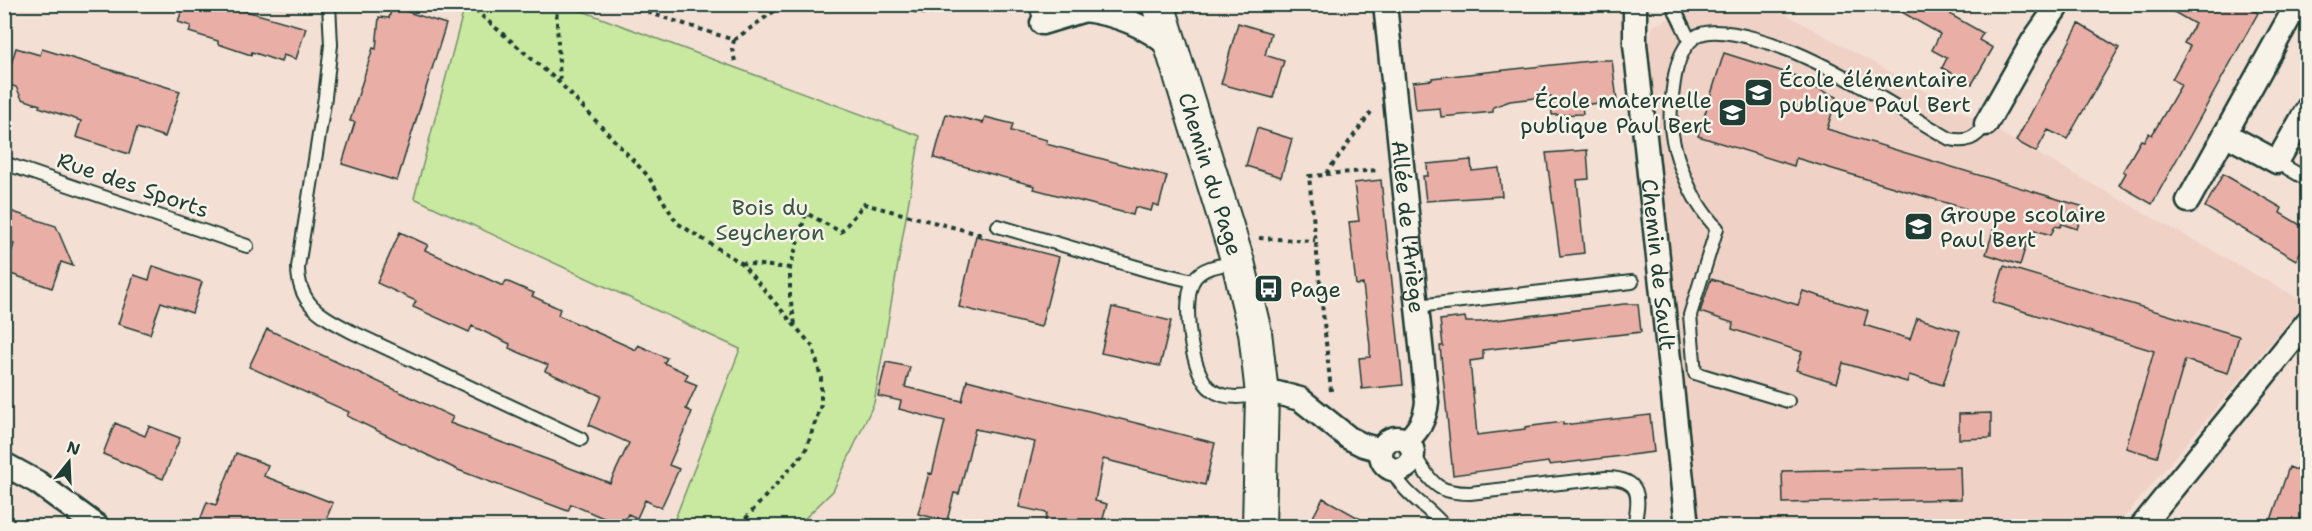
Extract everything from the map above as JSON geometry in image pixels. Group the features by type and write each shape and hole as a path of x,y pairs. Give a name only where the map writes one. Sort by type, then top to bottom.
{"street":[{"name":"Chemin du Page","path":"1158,4 1234,249 1255,332 1262,394 1259,526"},
{"name":"Allée de l'Ariège","path":"1385,4 1427,402 1426,415 1410,448"},
{"name":"Chemin de Sault","path":"1635,4 1635,44 1688,526"},
{"path":"2188,201 2297,4"},
{"path":"1986,124 2033,41 2058,5"},
{"path":"1038,14 1088,7 1142,26 1171,48"},
{"path":"2225,134 2277,162 2307,108"},
{"path":"2142,526 2307,321"},
{"path":"1262,394 1277,393 1300,399 1363,446 1381,450"},
{"path":"1393,438 1401,438 1410,448 1412,461 1401,470 1393,470 1382,461 1381,450 1387,441 1393,438"},
{"path":"4,464 37,482 97,526"}],"lane":[{"path":"329,4 331,45 326,97 298,267 298,282 302,293 312,308 352,332 581,439"},
{"path":"1672,4 1690,41"},
{"path":"1788,401 1695,373 1690,315 1717,228 1706,217 1695,198 1681,163 1672,130 1670,112 1672,89 1682,55 1690,41 1702,33 1721,32 1788,50 1817,62 1950,139 1958,141 1971,139 1986,124"},
{"path":"2277,162 2307,180"},
{"name":"Rue des Sports","path":"4,163 247,246"},
{"path":"998,226 1150,271 1193,281"},
{"path":"1234,249 1193,281 1188,295 1187,311 1197,370 1202,380 1213,392 1223,395 1262,394"},
{"path":"1417,306 1632,282"},
{"path":"1410,448 1432,481 1439,488 1453,493 1606,478 1623,479 1632,485 1636,494 1634,526"},
{"path":"1393,470 1400,486 1424,505 1444,526"}],"path":[{"path":"468,4 561,83 648,176 677,223 741,263 813,347 821,378 821,405 805,452 739,526"},
{"path":"556,4 561,83"},
{"path":"622,4 734,40"},
{"path":"735,61 732,49 734,40 784,4"},
{"path":"897,4 920,13 1007,6 1038,14"},
{"path":"1325,174 1392,82"},
{"path":"1335,427 1309,176 1402,168"},
{"path":"795,325 790,297 790,268 806,213 841,232 864,204 979,234"},
{"path":"1234,249 1315,241"},
{"path":"741,263 790,268"}],"shaded area":[{"name":"Groupe scolaire Paul Bert","path":"1701,5 1769,5 2305,302 2117,526 1699,526 1648,45 1653,26"}],"green space":[{"name":"Bois du Seycheron","path":"465,5 566,5 920,136 874,403 833,491 797,526 675,526 675,519 740,349 414,198"}],"building":[{"path":"184,4 221,4 306,28 296,59 283,55 281,62 252,52 251,55 189,32 191,26 178,22"},
{"path":"1888,4 1957,4 1951,15 1983,33 1979,40 1993,48 1972,84 1942,68 1947,58 1932,50 1940,34"},
{"path":"2160,4 2243,4 2258,13 2152,204 2119,185 2126,173 2123,171 2141,140 2144,141 2149,133 2152,135 2181,85 2172,79 2190,46 2184,43 2195,24"},
{"path":"392,7 446,24 397,181 342,164 355,122 350,121 373,48 376,49 379,17 389,18"},
{"path":"1238,23 1271,33 1265,55 1284,61 1273,98 1221,84"},
{"path":"2079,24 2119,48 2067,139 2048,130 2036,152 2016,141"},
{"path":"16,48 40,55 42,49 180,91 165,137 137,128 129,154 76,137 81,121 22,99 16,87 5,83"},
{"path":"1724,53 1800,77 1799,81 1837,97 1827,129 2084,207 2077,229 2062,224 2060,227 2055,226 2051,235 2031,229 2020,265 1986,254 1997,218 1796,158 1794,166 1698,136"},
{"path":"1612,60 1617,101 1582,105 1583,114 1552,115 1551,96 1510,101 1493,107 1493,112 1441,117 1440,108 1416,110 1413,82"},
{"path":"946,114 983,123 985,117 1013,124 1011,131 1047,140 1046,144 1167,176 1159,206 1153,204 1151,211 1135,207 1133,215 1034,189 1035,186 934,158"},
{"path":"1257,128 1292,139 1281,177 1246,166"},
{"path":"1587,150 1589,179 1577,180 1584,253 1560,256 1546,153"},
{"path":"1471,160 1472,171 1499,168 1502,196 1426,201 1423,176 1428,176 1427,164"},
{"path":"2223,174 2282,208 2280,213 2307,229 2307,240 2296,260 2205,207"},
{"path":"1381,180 1403,385 1362,389 1359,358 1370,357 1370,346 1363,284 1356,285 1349,222 1359,221 1354,183"},
{"path":"4,209 56,226 73,266 61,262 52,288 5,272 14,244 4,241"},
{"path":"400,232 428,245 425,250 503,286 506,281 534,293 532,296 560,309 558,315 636,350 638,345 667,358 664,363 688,374 685,380 697,385 686,409 692,412 669,465 679,469 661,508 645,500 637,518 628,514 622,526 571,504 568,511 458,470 347,416 349,412 249,367 267,329 453,417 450,423 610,483 629,443 589,425 601,396 545,371 548,365 509,348 510,344 472,326 469,332 413,307 416,301 377,283"},
{"path":"976,236 1059,257 1041,327 959,307"},
{"path":"153,266 202,282 192,313 161,302 150,334 118,324 134,275 149,280"},
{"path":"2004,266 2239,336 2228,373 2185,360 2157,457 2126,448 2154,351 1993,302"},
{"path":"1711,279 1798,305 1803,291 1868,311 1864,325 1910,339 1917,318 1960,331 1943,385 1909,375 1907,382 1843,363 1837,383 1796,370 1802,352 1732,329 1733,323 1700,312"},
{"path":"1638,304 1641,332 1483,350 1483,359 1470,361 1477,435 1563,422 1563,425 1650,415 1654,452 1549,465 1548,462 1453,475 1440,346 1443,346 1440,320 1465,317 1466,322 1480,322"},
{"path":"1112,307 1171,321 1160,366 1101,353"},
{"path":"886,362 910,367 905,387 962,401 967,380 1215,443 1205,485 1103,459 1095,501 1107,504 1101,526 1060,526 1045,523 1047,513 1019,507 1035,442 975,429 959,494 954,493 947,521 918,514 929,473 932,474 945,421 899,409 901,401 878,396"},
{"path":"1991,413 1991,438 1959,439 1959,414"},
{"path":"115,423 145,436 149,426 180,438 163,479 103,454"},
{"path":"236,453 268,465 264,476 333,503 323,526 198,526 207,502 216,505"},
{"path":"1960,467 1961,499 1783,503 1782,471"},
{"path":"2289,467 2307,474 2307,526 2269,526"},
{"path":"1323,498 1373,526 1324,526 1312,519"}],"place":[{"name":"École élémentaire publique Paul Bert","path":"1758,92"},
{"name":"École maternelle publique Paul Bert","path":"1733,113"},
{"name":"Groupe scolaire Paul Bert","path":"1919,227"},
{"name":"Page","path":"1269,289"}]}
